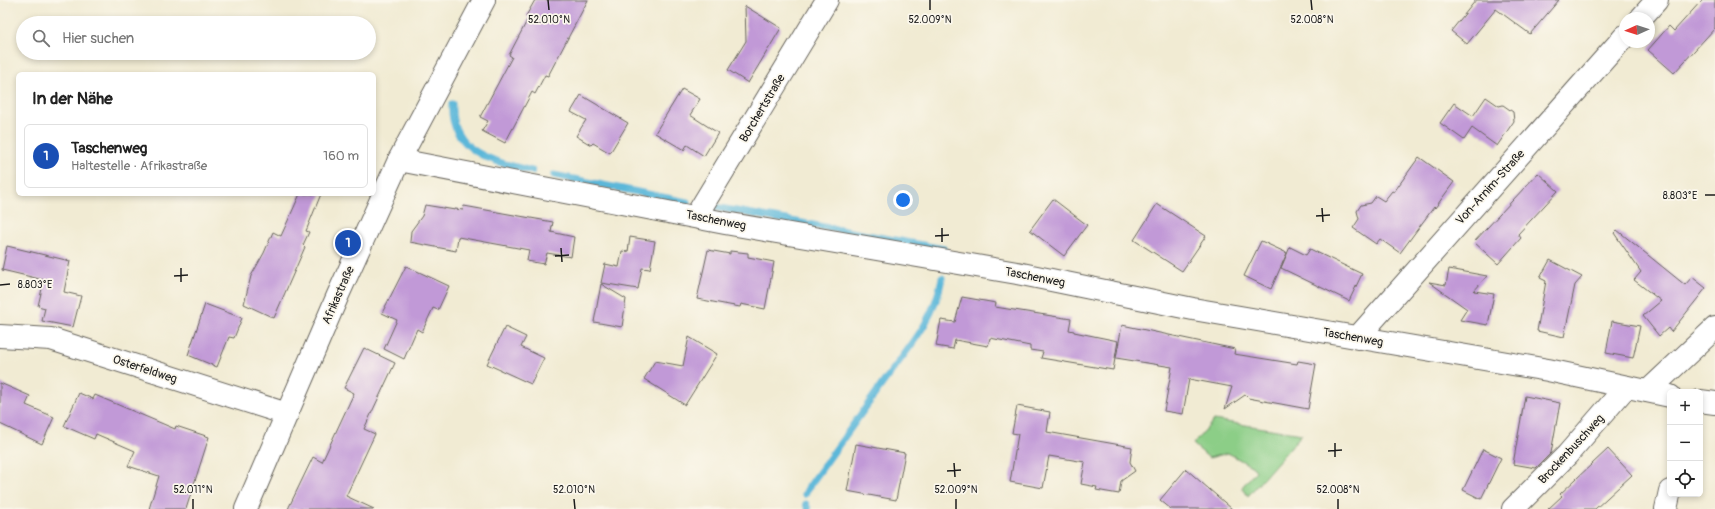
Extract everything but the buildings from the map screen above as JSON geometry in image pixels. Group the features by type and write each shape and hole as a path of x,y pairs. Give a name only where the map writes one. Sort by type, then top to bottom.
{"street":[{"name":"Afrikastraße","path":"246,509 288,414 338,294 399,160 484,0"},
{"name":"Borchertstraße","path":"696,216 827,0"},
{"path":"1646,12 1657,0"},
{"name":"Von-Arnim-Straße","path":"1357,338 1619,43"},
{"name":"Taschenweg","path":"399,160 696,216 1017,273 1193,309 1548,370 1667,395"},
{"path":"1648,391 1715,328"},
{"name":"Osterfeldweg","path":"0,336 51,339 288,414"},
{"name":"Brockenbuschweg","path":"1513,509 1567,455 1626,387"},
{"path":"1703,401 1715,403"},
{"path":"1666,509 1669,497"}],"green space":[{"path":"1214,420 1302,434 1248,496 1242,487 1256,471 1253,467 1228,453 1209,458 1193,444"}],"waterway":[{"path":"452,104 453,120 458,133 466,144 490,159 532,171"},
{"path":"554,175 687,202"},
{"path":"715,207 944,249"},
{"path":"805,494 919,334 933,308 942,278"},
{"path":"806,504 808,509"}],"place":[{"name":"Taschenweg","path":"348,243"}]}
